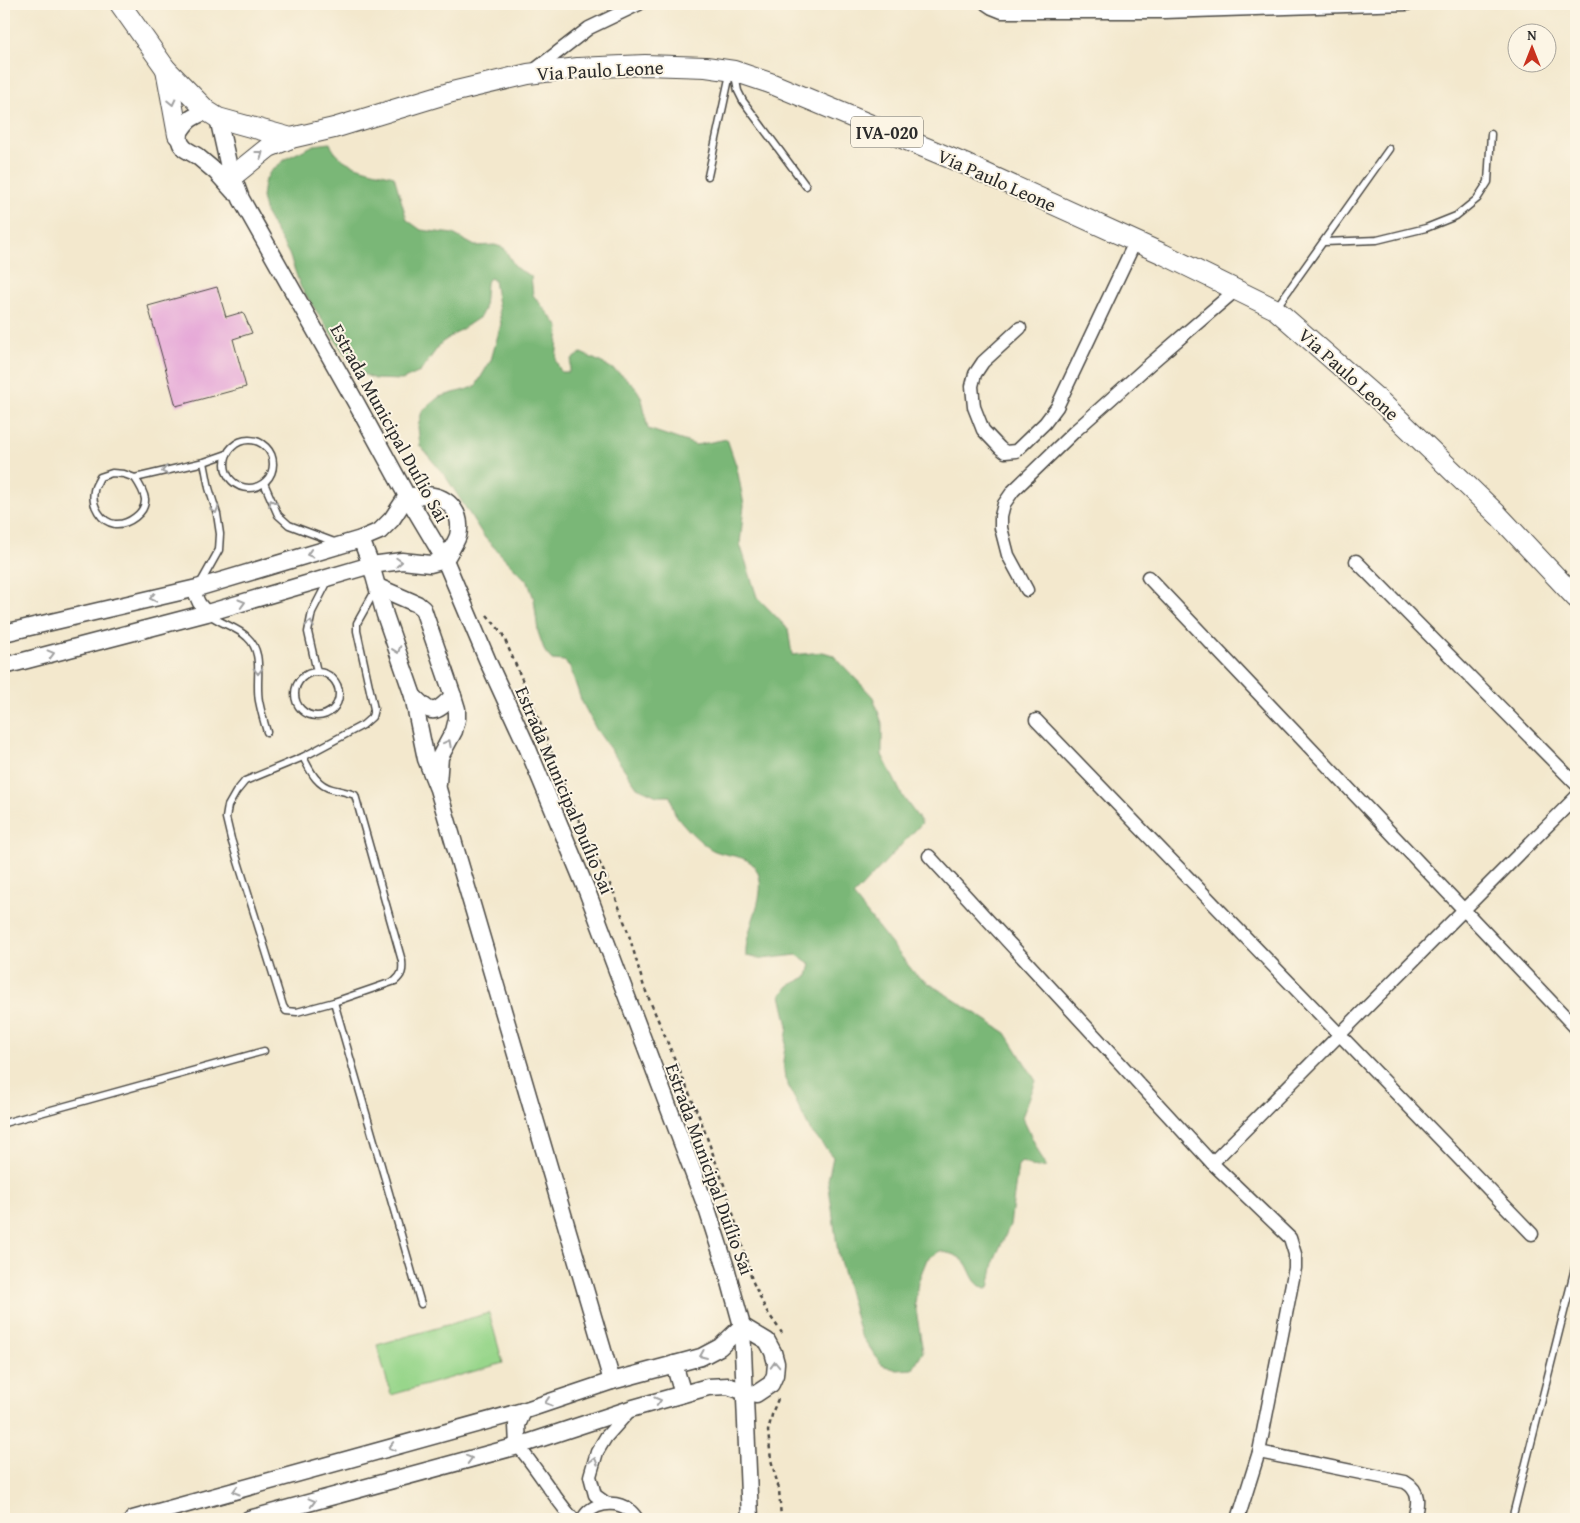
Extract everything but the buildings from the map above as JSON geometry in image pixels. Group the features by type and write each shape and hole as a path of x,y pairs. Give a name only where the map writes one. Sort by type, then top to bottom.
{"main road":[{"path":"120,4 166,69 213,115"},
{"name":"Via Paulo Leone","path":"213,115 291,138 334,128 452,92 528,74 578,68 645,65 706,67 733,71 770,83 967,165 1163,254 1275,309 1381,402 1500,516 1576,598"},
{"path":"166,69 178,135"},
{"path":"233,176 269,147 291,138"}],"street":[{"path":"528,74 589,28 639,4"},
{"path":"986,4 1002,12 1407,4"},
{"path":"213,115 192,116 178,135 185,149 223,178 241,199"},
{"name":"Estrada Municipal Duílio Sai","path":"213,115 241,199 445,560 489,664 528,748 587,891 708,1212 742,1326 750,1519"},
{"path":"196,156 207,155 222,143"},
{"path":"1020,328 983,362 975,374 972,386 974,407 983,430 1006,452 1016,451 1045,423 1057,407 1135,242"},
{"path":"1027,590 1008,556 1001,528 1004,504 1013,491 1109,401 1237,289"},
{"path":"4,633 196,588 361,539 380,531 392,519 408,496 428,495 442,498 451,504 458,514 457,537 445,560 430,564 402,561 371,565 207,613 4,666"},
{"path":"361,539 413,696 426,759 438,789 612,1381"},
{"path":"1356,561 1576,784"},
{"path":"1148,577 1576,1028"},
{"path":"378,587 417,604 423,609 457,709 454,732 440,757 438,789"},
{"path":"196,588 195,594 207,613"},
{"path":"389,626 404,598"},
{"path":"413,696 424,707 435,710 440,709 453,696"},
{"path":"1036,720 1532,1234"},
{"path":"1212,1163 1576,797"},
{"path":"929,856 1212,1163 1290,1238 1295,1254 1296,1268 1259,1452 1238,1519"},
{"path":"133,1519 150,1517 523,1410 612,1381 701,1356 720,1347 742,1326 766,1341 774,1352 776,1363 775,1375 771,1384 756,1394 728,1386 708,1387 630,1409 518,1446 249,1519"},
{"path":"674,1364 683,1394"},
{"path":"606,1503 595,1495 590,1476 597,1452 606,1437 630,1409"},
{"path":"523,1410 517,1424 518,1446 558,1502 573,1519"},
{"path":"1259,1452 1405,1482 1411,1486 1418,1496 1414,1519"},
{"path":"583,1519 594,1507 606,1503 619,1504 630,1510 637,1519"}],"lane":[{"path":"708,176 733,71"},
{"path":"733,71 738,91 743,101 806,186"},
{"path":"1324,242 1377,240 1426,228 1456,216 1477,199 1488,182 1491,134"},
{"path":"1275,309 1389,149"},
{"path":"135,478 142,489 145,500 141,512 131,521 115,524 102,518 94,505 94,491 100,478 112,473 124,474 135,478 204,462 227,454 234,446 251,440 268,448 273,466 270,476 264,483 256,487 247,488 238,485 231,479 227,471 227,454"},
{"path":"196,588 220,550 217,514 204,462"},
{"path":"264,483 278,515 289,525 341,544"},
{"path":"317,672 308,632 312,612 329,578"},
{"path":"303,757 312,775 321,784 331,789 355,795 403,969 401,976 395,981 334,1002 297,1012 286,1010 282,1006 231,839 226,818 228,806 245,781 303,757 363,725 372,717 374,709 357,631 357,623 378,587"},
{"path":"207,613 219,622 242,633 249,638 252,644 258,658 258,700 266,732"},
{"path":"317,672 325,673 332,677 340,690 340,698 337,706 331,712 324,716 316,717 302,710 297,704 294,695 296,686 301,678 308,673 317,672"},
{"path":"334,1002 421,1304"},
{"path":"4,1123 264,1051"},
{"path":"1512,1519 1576,1264"}],"green space":[{"path":"330,143 334,151 348,162 394,176 407,220 421,230 453,234 475,246 495,245 504,248 516,268 531,276 533,295 559,327 556,361 561,372 569,372 572,359 581,353 623,376 637,389 641,397 648,429 696,445 727,439 737,468 744,505 740,544 757,597 788,629 792,655 823,652 833,655 873,697 882,723 882,755 903,797 922,823 853,896 916,975 1006,1033 1036,1081 1022,1117 1046,1167 1037,1168 1022,1162 1018,1165 1010,1225 995,1258 989,1288 985,1289 976,1282 967,1265 956,1256 940,1251 927,1259 918,1282 915,1304 923,1352 913,1369 897,1370 882,1365 860,1334 838,1253 828,1180 833,1157 810,1130 785,1079 783,1061 788,1026 781,995 788,986 808,976 811,964 797,955 762,959 746,956 748,936 760,895 759,876 756,869 747,860 710,849 677,816 670,796 657,796 637,787 596,729 581,700 570,667 564,661 552,660 545,652 538,632 534,599 528,582 485,538 446,477 420,446 418,427 422,411 439,397 475,387 491,360 501,324 494,280 490,278 486,283 484,309 480,317 441,343 420,372 402,380 375,379 356,371 301,288 289,254 266,214 262,197 264,183 270,172 287,158 314,145"},
{"path":"489,1313 503,1363 391,1395 377,1345"}]}
